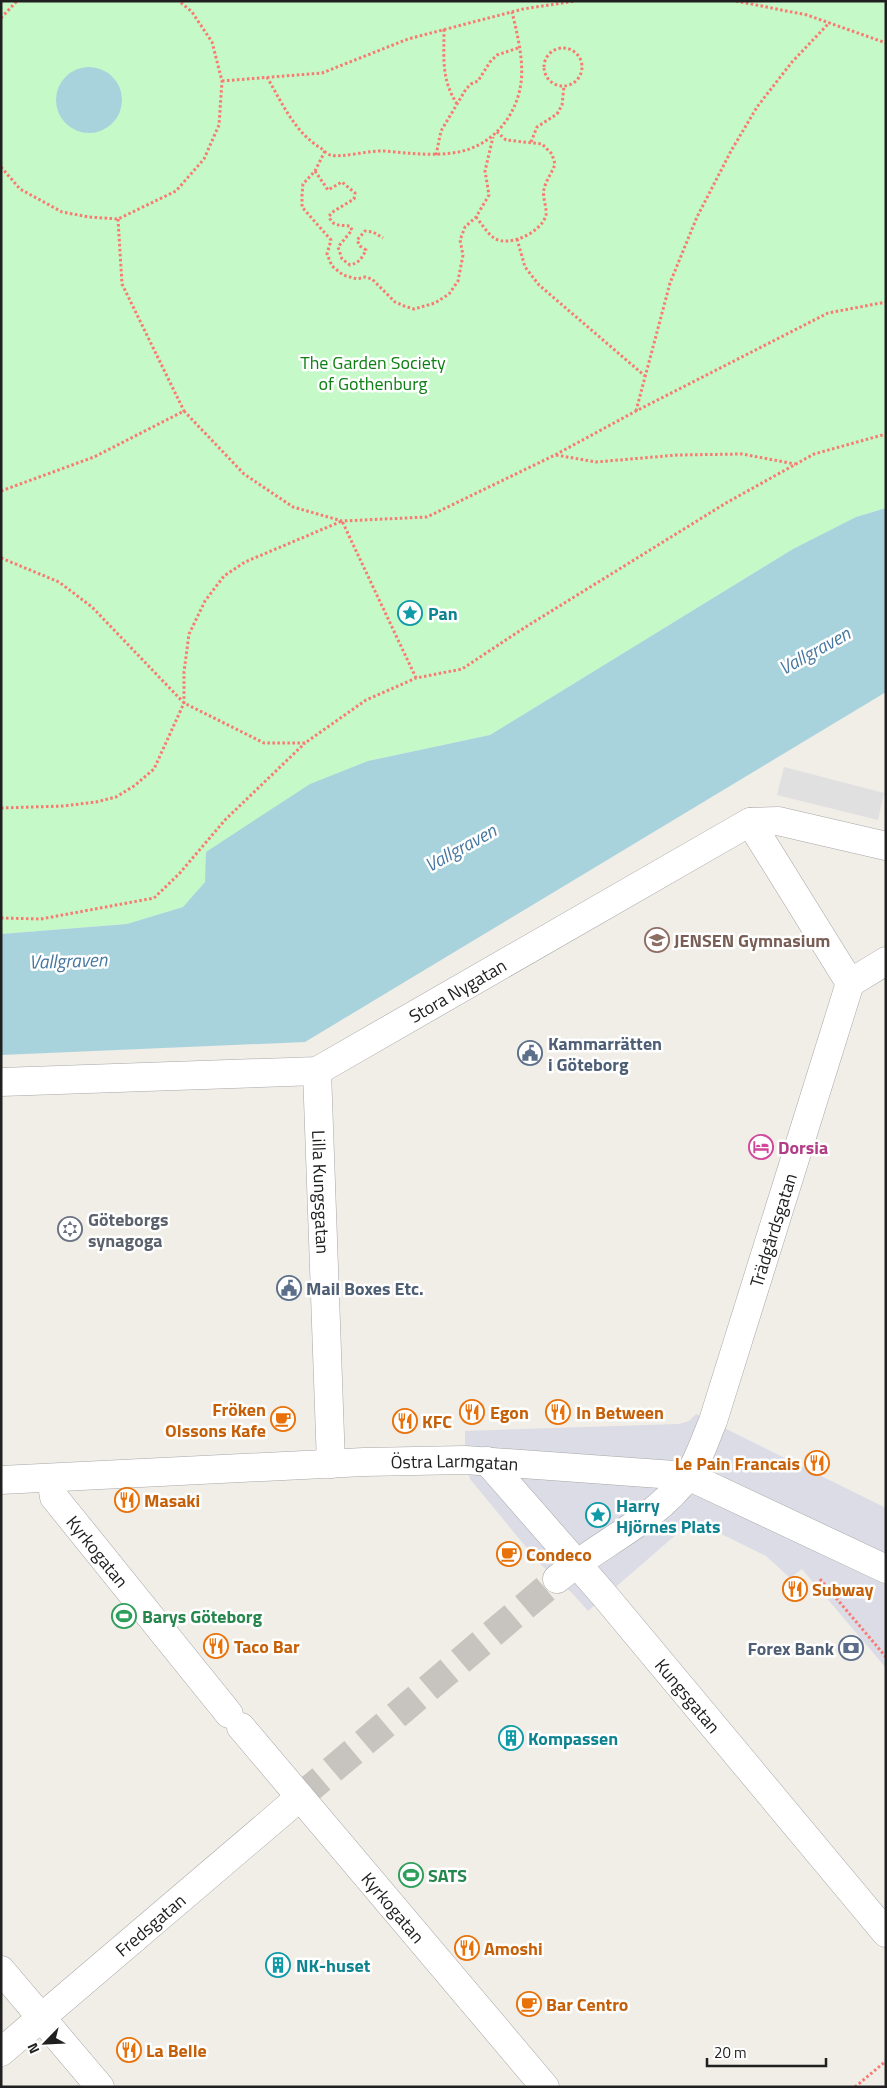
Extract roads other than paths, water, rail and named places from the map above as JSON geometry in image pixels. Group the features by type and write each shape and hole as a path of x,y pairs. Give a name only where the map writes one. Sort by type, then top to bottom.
{"street":[{"name":"Stora Nygatan","path":"1,1082 317,1071 750,822 778,821 886,846"},
{"path":"750,822 850,983 886,961"},
{"name":"Trädgårdsgatan","path":"688,1476 713,1421 850,983"},
{"name":"Lilla Kungsgatan","path":"317,1071 331,1464"},
{"name":"Östra Larmgatan","path":"1,1480 331,1464 487,1461 688,1476 886,1569"},
{"name":"Kungsgatan","path":"487,1461 566,1571 886,1933"},
{"path":"566,1571 657,1509 688,1476"},
{"name":"Kyrkogatan","path":"51,1478 54,1497 235,1721 545,2087"},
{"name":"Fredsgatan","path":"1,2052 300,1797"},
{"path":"1,1970 100,2087"}],"water":[{"path":"89,67 102,70 112,77 119,87 122,100 119,113 112,123 102,130 89,133 76,130 66,123 59,113 56,100 59,87 66,77 76,70"},
{"name":"Vallgraven","path":"886,508 886,692 305,1042 1,1055 1,934 127,924 183,907 205,882 206,852 310,784 368,761 490,735 793,549 856,517"}],"tunnel":[{"path":"300,1797 557,1579"}],"place":[{"name":"Pan","path":"410,613"},
{"name":"JENSEN Gymnasium","path":"657,940"},
{"name":"Kammarrätten i Göteborg","path":"530,1053"},
{"name":"Dorsia","path":"761,1147"},
{"name":"Göteborgs synagoga","path":"70,1229"},
{"name":"Mail Boxes Etc.","path":"289,1288"},
{"name":"Egon","path":"472,1412"},
{"name":"In Between","path":"558,1412"},
{"name":"Fröken Olssons Kafe","path":"283,1419"},
{"name":"KFC","path":"405,1421"},
{"name":"Le Pain Francais","path":"817,1463"},
{"name":"Masaki","path":"127,1500"},
{"name":"Harry Hjörnes Plats","path":"598,1515"},
{"name":"Condeco","path":"509,1554"},
{"name":"Subway","path":"795,1589"},
{"name":"Barys Göteborg","path":"124,1616"},
{"name":"Taco Bar","path":"216,1646"},
{"name":"Forex Bank","path":"851,1648"},
{"name":"Kompassen","path":"511,1738"},
{"name":"SATS","path":"411,1875"},
{"name":"Amoshi","path":"467,1948"},
{"name":"NK-huset","path":"278,1965"},
{"name":"Bar Centro","path":"529,2004"},
{"name":"La Belle","path":"129,2050"}],"park label":[{"name":"The Garden Society of Gothenburg","path":"373,372"}]}
